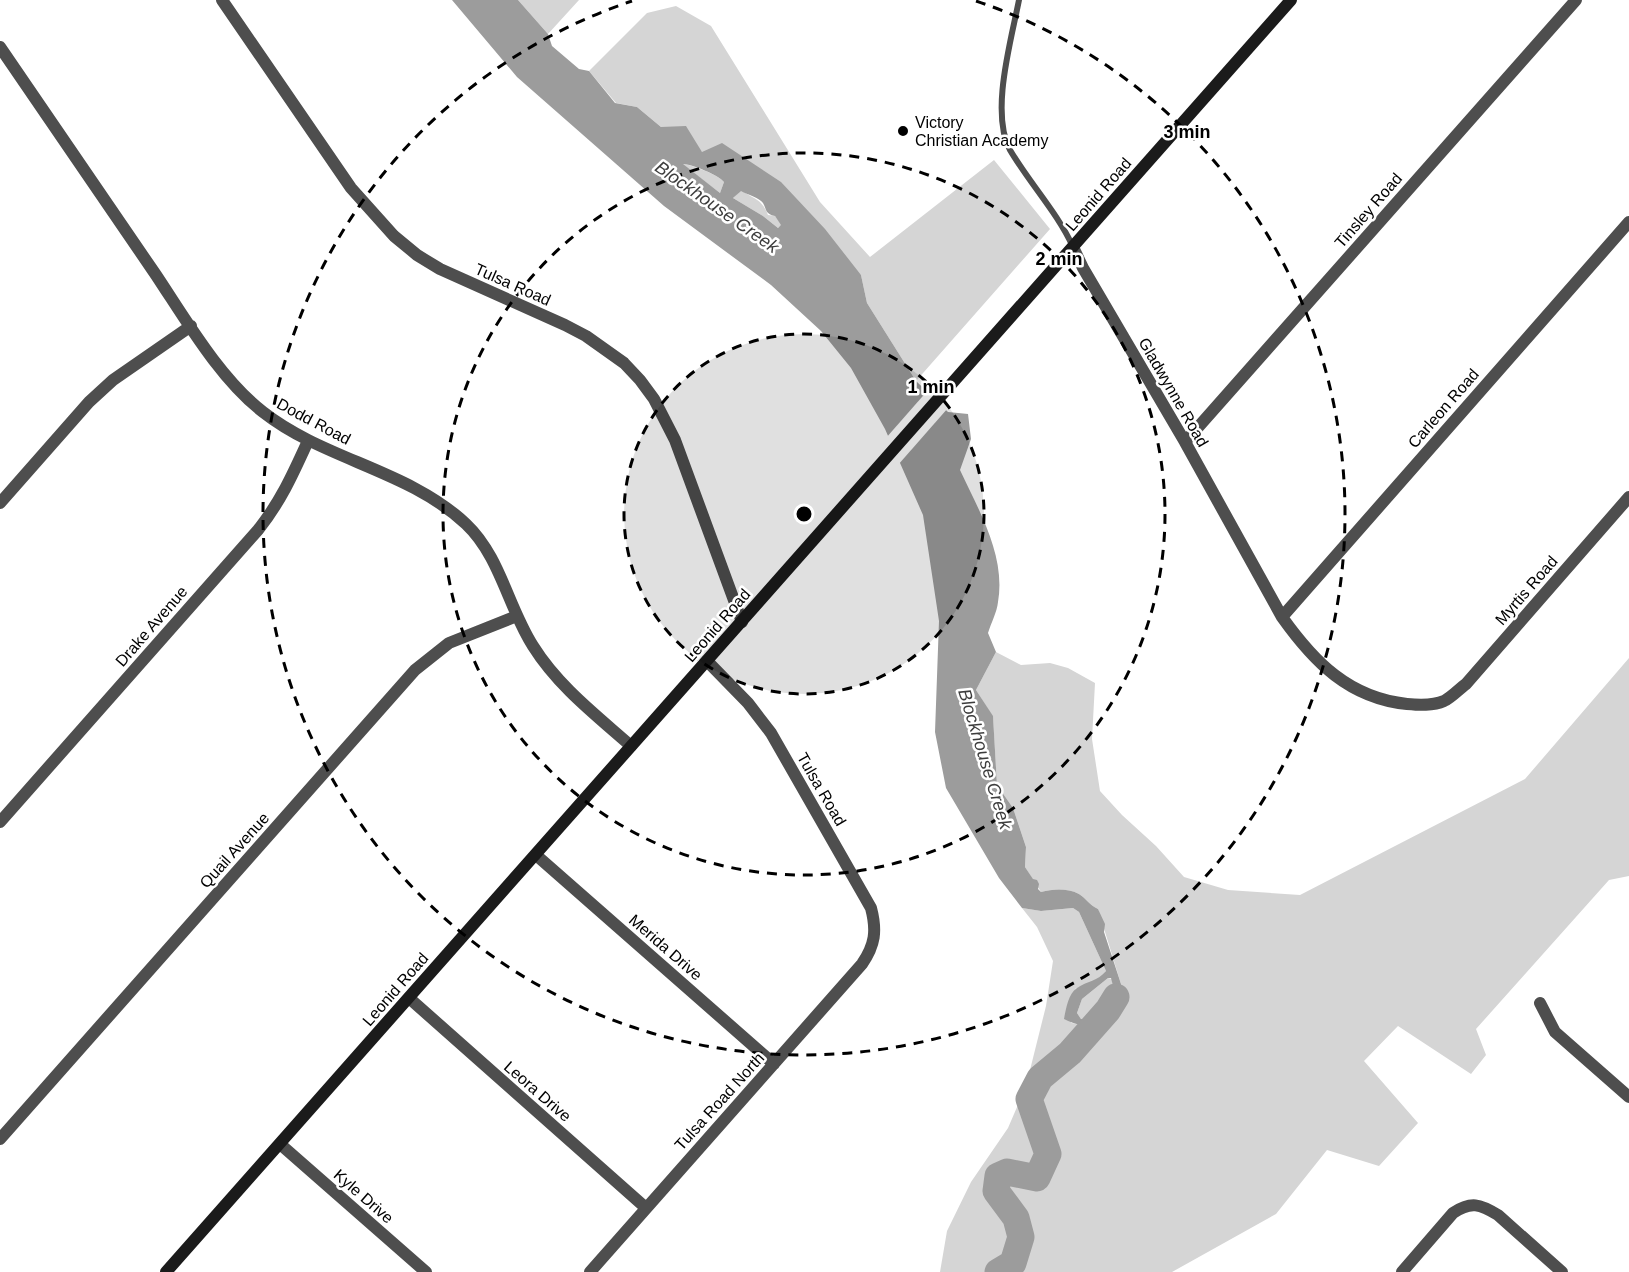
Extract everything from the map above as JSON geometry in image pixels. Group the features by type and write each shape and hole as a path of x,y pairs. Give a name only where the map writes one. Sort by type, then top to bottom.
{"street":[{"name":"Tulsa Road","path":"222,0 351,188 394,236 417,255 440,269 586,336 624,363 640,380 654,399 675,440 742,622"},
{"name":"Leonid Road","path":"166,1272 1292,0"},
{"name":"Tinsley Road","path":"1185,442 1576,0"},
{"name":"Dodd Road","path":"0,47 191,326 227,376 244,395 280,425 308,441 427,495 448,508 468,526 499,574 517,616 533,646 549,668 568,690 631,746"},
{"name":"Carleon Road","path":"1282,617 1629,222"},
{"name":"Gladwynne Road","path":"1073,247 1282,617 1299,641 1337,679 1357,690 1391,702 1423,705 1444,701"},
{"path":"0,503 90,402 113,380 191,326"},
{"name":"Drake Avenue","path":"0,822 258,530 290,483 308,441"},
{"name":"Myrtis Road","path":"1444,701 1466,684 1629,497"},
{"name":"Quail Avenue","path":"0,1139 415,670 450,643 517,616"},
{"name":"Tulsa Road","path":"707,661 748,703 771,733 871,908 875,930 871,950"},
{"name":"Merida Drive","path":"536,855 774,1064"},
{"name":"Tulsa Road North","path":"590,1272 862,964 871,950"},
{"name":"Leora Drive","path":"409,998 646,1208"},
{"path":"1540,1003 1555,1032 1629,1097"},
{"name":"Kyle Drive","path":"280,1144 426,1272"},
{"path":"1402,1272 1453,1213 1472,1204 1498,1215 1562,1272"}],"lane":[{"name":"Gladwynne Road","path":"1019,0 1000,102 1001,121 1009,148 1064,226 1073,247"}],"shaded area":[{"path":"518,0 579,0 548,34"},
{"path":"676,6 711,26 820,202 870,257 994,160 1050,229 916,381 867,303 861,275 702,152 661,127 637,107 616,103 589,71 647,13"},
{"path":"682,164 704,170 721,179 724,182 720,193"},
{"path":"741,190 760,202 768,215 775,216 782,225 778,228 733,198"},
{"path":"996,652 1021,665 1050,663 1068,668 1095,683 1092,739 1100,791 1184,877 1228,890 1300,895 1525,779 1629,658 1629,876 1609,880 1476,1029 1486,1055 1471,1074 1398,1026 1364,1061 1418,1123 1379,1166 1327,1150 1276,1214 1172,1272 940,1272 947,1231 971,1182 1008,1128 1026,1086 1046,1006 1053,961 1037,927 1022,908 1041,911 1073,908 1079,912 1106,971 1101,978 1075,989 1071,1023 1096,1028 1121,984 1098,909 1074,892 1050,890 1041,892 1025,867 1026,847 1013,808 997,785 993,717 976,690"},
{"path":"1108,978 1112,979 1113,986 1111,992 1104,994 1108,1001 1107,1005 1091,1020 1081,1019 1077,1013 1082,999"}],"water":[{"path":"452,0 518,0 548,34 552,46 579,69 589,71 615,103 637,107 661,127 686,126 702,152 722,143 781,182 825,229 861,275 867,303 916,381 948,412 968,414 971,439 960,470 989,534 998,568 998,602 988,633 996,652 976,690 993,716 997,785 1013,808 1026,847 1025,867 1033,879 1037,880 1038,889 1041,892 1060,890 1079,894 1098,909 1105,924 1104,932 1121,984 1121,997 1108,1027 1085,1026 1064,1019 1071,994 1106,971 1079,912 1073,908 1041,911 1022,908 999,878 946,788 935,732 939,621 923,515 885,429 851,368 821,331 771,285 664,206 517,77","holes":["683,164 705,170 721,179 724,182 720,193","741,191 759,199 768,213 775,216 781,225 778,228 733,198","1108,978 1111,978 1113,986 1111,992 1100,998 1107,1001 1107,1005 1097,1010 1091,1020 1081,1019 1077,1013 1082,999"]}],"pier":[{"path":"929,389 948,408 898,465 886,438"}],"waterway":[{"name":"Blockhouse Creek","path":"998,1272 1013,1263 1021,1237 1016,1218 996,1191 998,1176 1007,1172 1037,1178 1048,1154 1029,1099 1040,1078 1070,1053 1108,1010 1116,997"}],"place":[{"name":"Victory Christian Academy","path":"903,131"}]}
